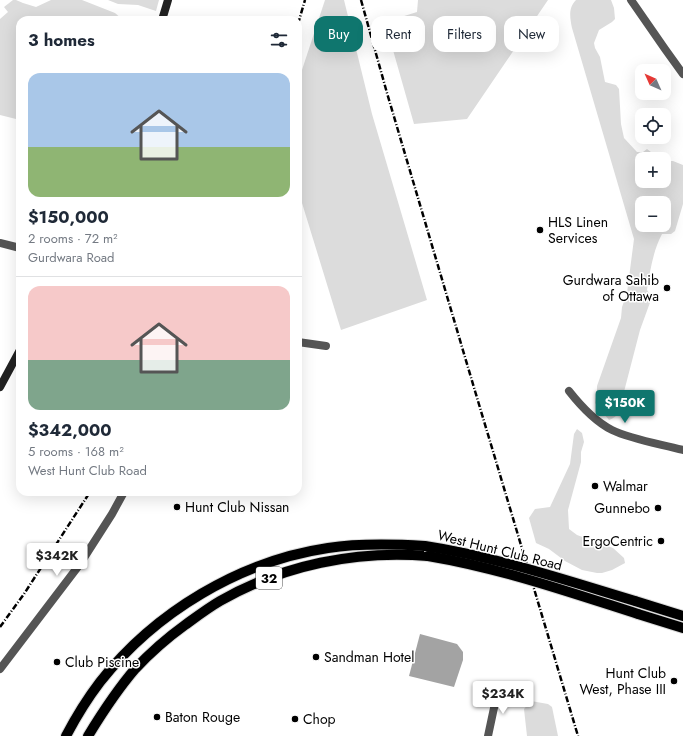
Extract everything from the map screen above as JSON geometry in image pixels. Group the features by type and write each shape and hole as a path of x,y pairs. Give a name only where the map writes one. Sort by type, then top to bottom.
{"main road":[{"name":"West Hunt Club Road","path":"66,736 80,711 100,682 136,643 170,614 198,596 239,574 294,555 321,549 375,544 425,546 468,553 508,563 683,616"},
{"name":"West Hunt Club Road","path":"88,736 95,723 128,677 167,639 192,620 219,602 256,583 283,573 327,562 373,555 428,556 452,560 551,586 683,628"}],"street":[{"path":"163,16 168,0"},
{"path":"631,0 683,74"},
{"path":"0,243 16,247"},
{"path":"302,343 326,346"},
{"path":"0,387 16,357"},
{"path":"569,391 594,417 612,430 631,437 683,450"},
{"path":"0,669 80,564 122,496"},
{"path":"488,736 498,689"}],"shaded area":[{"path":"13,0 36,7 51,0 82,0 115,13 118,16 16,16 16,119 0,115 0,19 8,12 4,7"},
{"path":"108,0 159,0 156,11 138,5 118,4"},
{"path":"325,0 344,0 348,16 320,16"},
{"path":"418,0 548,0 537,16 504,16 504,52 513,52 467,119 414,124 394,52 425,52 425,16 404,16 417,12"},
{"path":"576,0 611,0 614,8 615,19 599,30 594,43 600,57 605,82 616,85 619,89 621,124 624,138 637,152 635,152 635,188 671,188 671,161 683,165 683,204 675,231 671,234 662,234 656,247 647,290 652,297 640,330 619,411 615,417 609,420 595,403 597,386 621,318 622,307 627,293 634,239 572,28 570,13"},
{"path":"314,33 314,52 357,52 372,114 427,300 341,330 302,203 302,70"},
{"path":"647,149 651,152 643,152"},
{"path":"577,429 582,433 584,442 581,452 581,462 568,510 569,529 577,535 613,548 624,558 625,563 612,570 602,573 582,570 565,561 549,549 536,543 529,518 535,509 550,507 570,464 574,434"},
{"path":"420,634 457,644 463,652 463,660 454,687 409,676"},
{"path":"531,701 548,704 552,707 558,736 527,736 524,709"}],"railway":[{"path":"300,16 305,0"},
{"path":"361,0 387,93 578,736"},
{"path":"0,627 24,594 87,496"}],"place":[{"name":"HLS Linen Services","path":"540,230"},
{"name":"Gurdwara Sahib of Ottawa","path":"667,288"},
{"name":"Walmar","path":"595,486"},
{"name":"Hunt Club Nissan","path":"177,507"},
{"name":"Gunnebo","path":"658,508"},
{"name":"ErgoCentric","path":"661,541"},
{"name":"Sandman Hotel","path":"316,657"},
{"name":"Club Piscine","path":"57,662"},
{"name":"Hunt Club West, Phase III","path":"674,681"},
{"name":"Baton Rouge","path":"157,717"},
{"name":"Chop","path":"295,719"}]}
